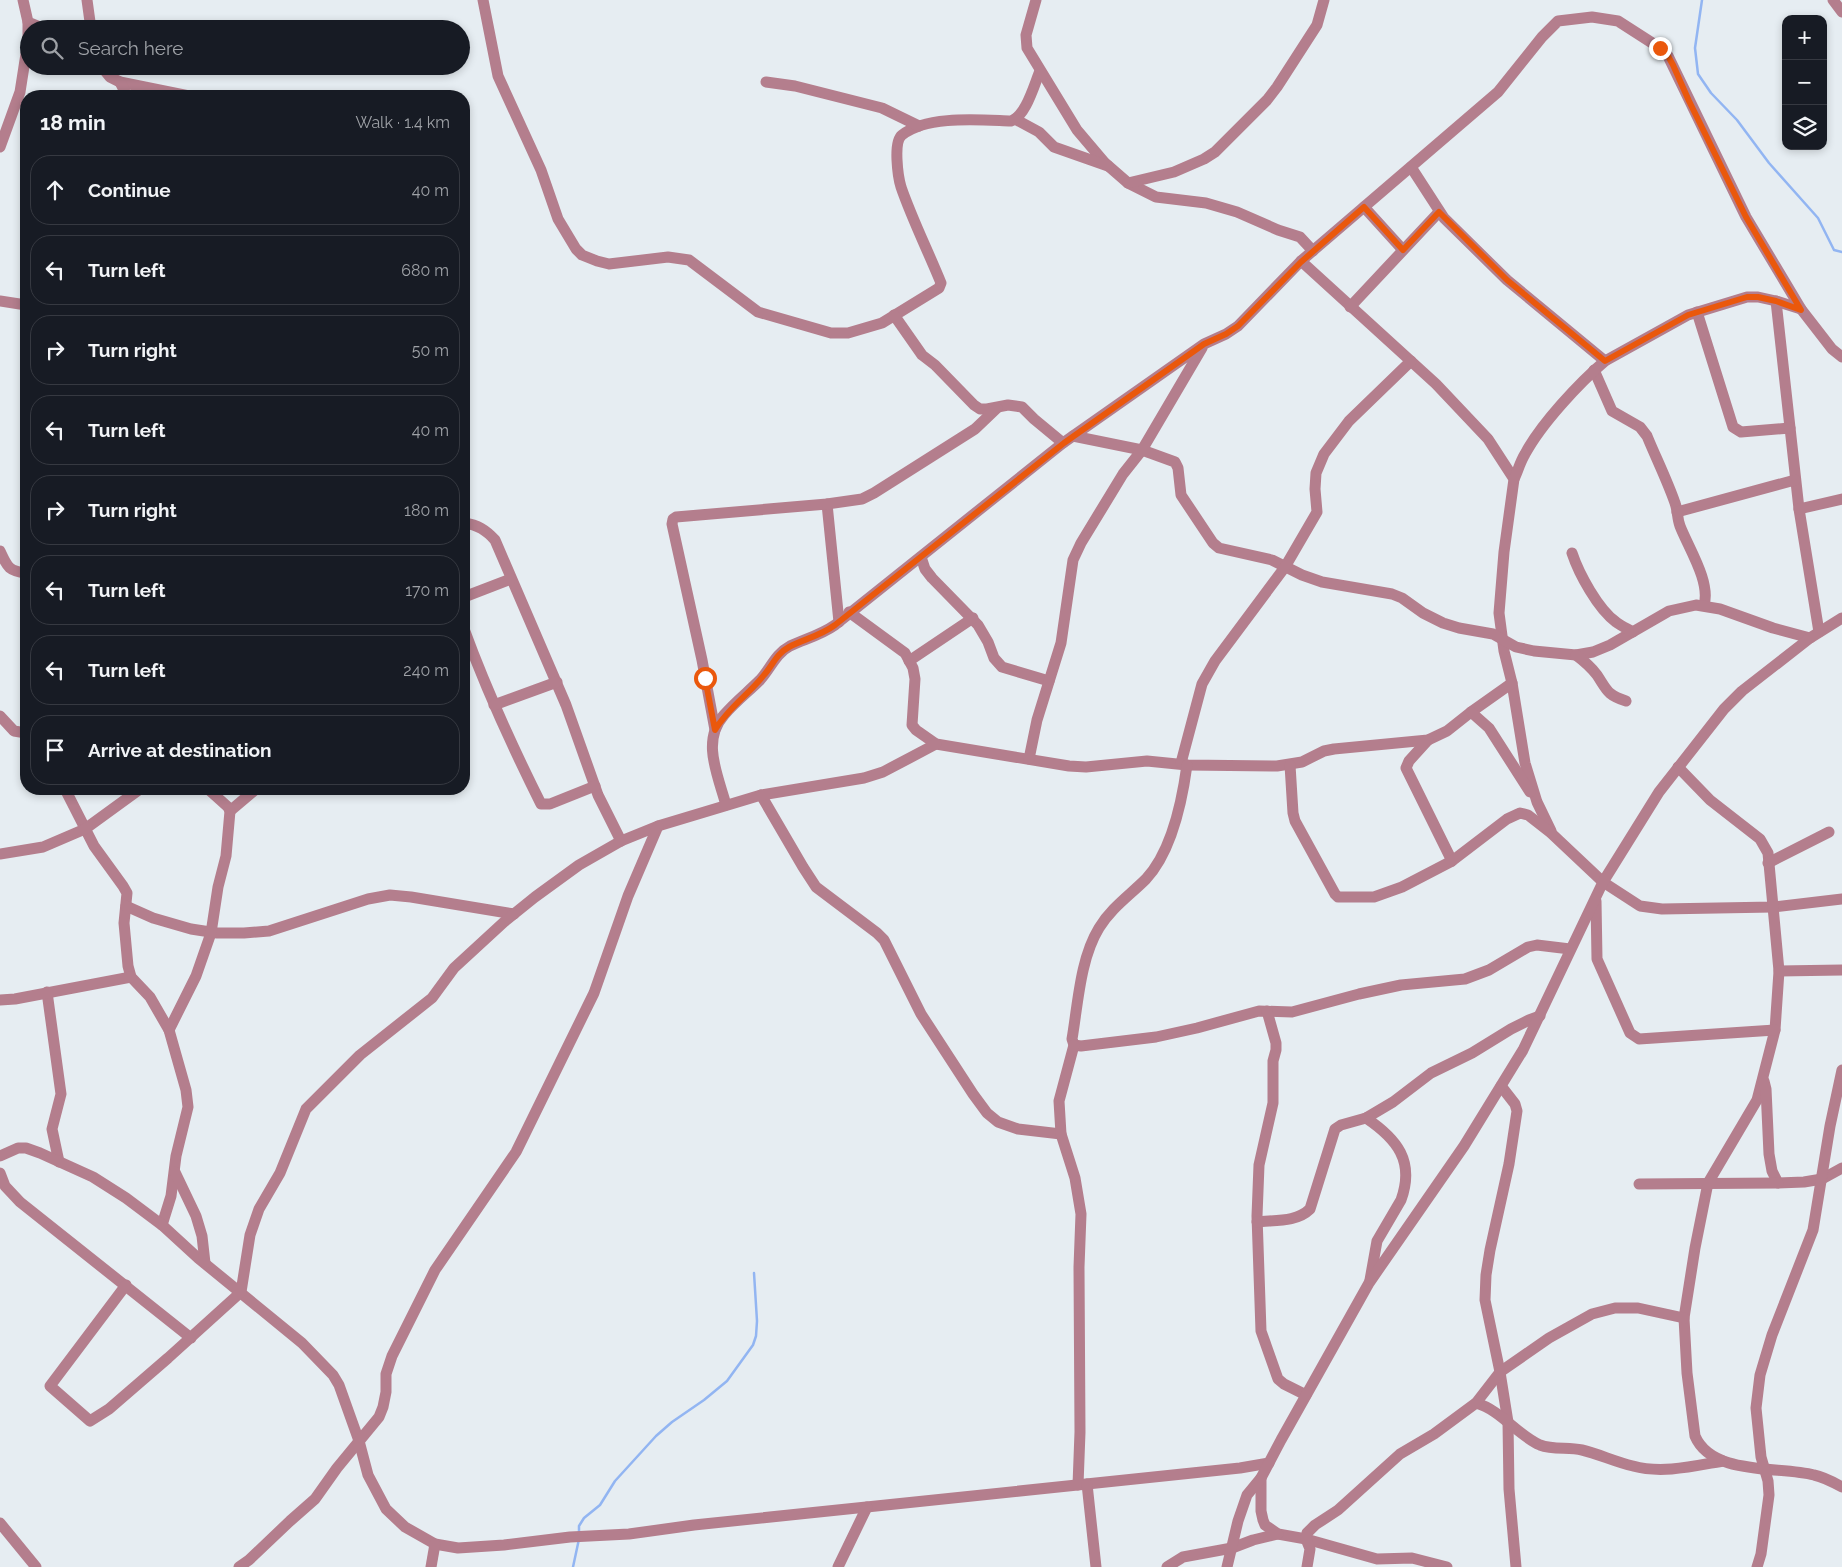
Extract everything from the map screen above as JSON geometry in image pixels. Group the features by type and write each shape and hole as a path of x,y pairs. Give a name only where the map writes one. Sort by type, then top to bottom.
{"street":[{"path":"22,0 27,20"},
{"path":"87,0 90,20"},
{"path":"483,0 498,76 541,170 558,218 576,249 582,255 598,262 610,264 668,257 682,258 694,264 758,312 830,334 854,332 882,323 936,291 941,283 901,185 896,146 898,140 902,135 919,126 936,122 1011,121 1022,114 1040,71"},
{"path":"1036,0 1026,35 1027,48 1077,130 1109,166 1128,183 1156,197 1206,203 1237,212 1278,230 1300,237 1313,251"},
{"path":"1128,183 1174,172 1215,152 1272,94 1317,25 1324,0"},
{"path":"1833,0 1842,12"},
{"path":"726,805 712,752 712,736 723,716 765,674 778,655 790,646 810,639 839,622 849,612 1073,436 1204,344 1238,326 1313,251 1498,92 1542,37 1558,21 1592,16 1618,21 1660,48 1668,56 1746,217 1801,310 1832,350 1842,358"},
{"path":"20,90 23,75"},
{"path":"108,75 120,82 159,90"},
{"path":"120,82 124,90"},
{"path":"766,82 781,83 882,108 919,126"},
{"path":"0,147 20,92"},
{"path":"1015,119 1039,132 1054,146 1109,166"},
{"path":"1411,167 1439,212 1507,280 1605,361"},
{"path":"1364,207 1403,250"},
{"path":"1350,307 1439,212"},
{"path":"1301,262 1436,384 1488,439 1514,478"},
{"path":"1537,802 1525,762 1512,683 1504,651 1499,603 1514,478 1524,454 1549,419 1594,370 1605,361 1688,315 1747,297 1758,297 1776,301 1801,310"},
{"path":"0,301 20,304"},
{"path":"1776,301 1815,635"},
{"path":"1697,312 1733,427 1741,432 1790,428"},
{"path":"894,316 922,355 935,365 974,405 980,409 1008,405 1022,407 1064,443"},
{"path":"1029,759 1037,720 1061,643 1073,560 1122,474 1142,450 1204,344"},
{"path":"1096,1567 1082,1484 1079,1267 1081,1214 1075,1178 1061,1134 1059,1101 1074,1045 1072,1039 1086,958 1098,929 1115,907 1146,878 1161,860 1183,795 1184,764 1202,684 1216,661 1286,567 1317,512 1316,473 1324,454 1349,421 1410,361"},
{"path":"1594,370 1612,411 1640,427 1647,436 1676,503 1680,526 1703,582 1706,594 1704,605"},
{"path":"715,730 702,660 674,533 673,519 676,517 827,504 862,499 975,429 997,408"},
{"path":"1073,436 1142,450 1175,462 1178,468 1181,495 1213,543 1219,548 1259,556 1322,582 1392,594 1402,598 1423,614 1443,624 1493,634 1516,647 1527,650 1576,655 1600,650 1669,611 1685,606 1704,605 1729,611 1773,628 1815,635"},
{"path":"1677,512 1796,480"},
{"path":"1799,509 1842,498"},
{"path":"827,504 839,622"},
{"path":"470,524 487,530 495,540 557,682 595,786 622,841"},
{"path":"0,551 8,567 20,575"},
{"path":"1572,553 1580,572 1598,601 1616,622 1633,632"},
{"path":"921,557 925,569 932,578 973,618 988,642 994,658 1002,667 1049,681"},
{"path":"13,571 20,572"},
{"path":"470,595 511,580"},
{"path":"849,612 905,653 913,668 915,679 912,725 916,730 936,744 1069,766 1086,767 1146,761 1184,764 1290,765 1302,762 1324,751 1428,740 1447,731 1512,683"},
{"path":"909,661 973,618"},
{"path":"1227,1567 1243,1502 1250,1489 1261,1478 1369,1283 1464,1146 1523,1050 1603,882 1658,792 1724,709 1742,691 1815,635 1842,618"},
{"path":"470,644 494,705 541,804 550,804 595,786"},
{"path":"1576,655 1588,664 1598,676 1604,688 1615,698 1626,701"},
{"path":"494,705 557,682"},
{"path":"1471,712 1492,732 1510,763 1537,802 1552,833"},
{"path":"0,716 14,731 20,732"},
{"path":"1428,740 1408,761 1406,768 1452,861"},
{"path":"126,1285 50,1386 90,1421 108,1409 191,1338 241,1292 250,1235 259,1209 280,1173 306,1108 360,1055 432,998 454,968 514,914 579,865 622,841 658,826 761,795 864,778 883,772 936,744"},
{"path":"1290,765 1295,822 1338,897 1374,897 1419,879 1452,861 1514,814 1520,813 1528,815 1552,833 1603,882 1640,906 1648,908 1773,907 1842,898"},
{"path":"1678,767 1710,800 1760,839 1768,853 1778,971 1775,1030 1757,1100 1708,1182 1695,1248 1684,1318 1687,1373 1695,1436 1704,1451 1724,1461 1765,1470 1813,1474 1842,1487"},
{"path":"68,795 94,846 127,892 124,922 128,966 131,977 150,997 169,1030 186,1090 188,1107 174,1170 171,1196 162,1225"},
{"path":"0,854 43,847 85,829 132,795"},
{"path":"169,1030 196,976 211,933 218,887 226,856 230,811 228,806 215,795"},
{"path":"230,811 249,795"},
{"path":"761,795 816,887 878,933 884,940 922,1014 987,1113 998,1122 1018,1129 1061,1134"},
{"path":"239,1567 315,1499 358,1441 379,1417 386,1392 386,1374 392,1356 435,1270 516,1152 594,993 628,896 658,826"},
{"path":"1768,863 1829,832"},
{"path":"126,906 153,918 211,933 269,931 368,899 390,895 514,914"},
{"path":"1596,899 1595,945 1597,959 1633,1036 1639,1039 1775,1030"},
{"path":"1074,1045 1082,1046 1156,1037 1260,1011 1292,1012 1358,994 1393,987 1470,977 1489,970 1528,947 1537,945 1570,949"},
{"path":"1778,971 1842,970"},
{"path":"0,1000 15,999 131,977"},
{"path":"47,992 61,1094 52,1128 59,1162"},
{"path":"1267,1011 1276,1043 1276,1050 1273,1103 1259,1165 1257,1222 1261,1323 1263,1338 1278,1378 1281,1382 1306,1395"},
{"path":"1257,1222 1297,1218 1304,1215 1310,1209 1335,1129 1341,1125 1366,1118 1393,1102 1431,1073 1472,1052 1511,1028 1540,1016"},
{"path":"1757,1567 1761,1554 1769,1495 1768,1482 1761,1457 1756,1408 1760,1374 1772,1336 1813,1230 1830,1126 1842,1070"},
{"path":"1763,1078 1766,1089 1769,1154 1772,1171 1778,1182"},
{"path":"1501,1086 1516,1104 1517,1111 1509,1164 1495,1222 1486,1275 1485,1300 1508,1422 1509,1490 1516,1567"},
{"path":"1366,1118 1392,1138 1399,1150 1406,1172 1401,1200 1375,1246 1369,1283"},
{"path":"0,1156 18,1148 26,1148 93,1177 126,1198 162,1225 302,1343 333,1375 358,1441 368,1475 386,1509 405,1527 435,1544 458,1548 504,1545 570,1537 629,1534 694,1525 1240,1468 1268,1463"},
{"path":"1639,1184 1804,1182 1822,1179 1842,1168"},
{"path":"174,1170 196,1216 202,1236 205,1263"},
{"path":"0,1173 6,1186 20,1202 191,1338"},
{"path":"1307,1567 1310,1549 1306,1534 1315,1524 1338,1510 1400,1454 1434,1434 1476,1403 1500,1372 1549,1338 1592,1314 1616,1308 1638,1308 1684,1318"},
{"path":"1476,1403 1486,1406 1540,1445 1552,1448 1583,1450 1641,1468 1677,1469 1724,1461"},
{"path":"1261,1478 1261,1511 1263,1520 1265,1525 1278,1534"},
{"path":"838,1567 867,1507"},
{"path":"0,1523 36,1567"},
{"path":"1167,1567 1183,1557 1232,1548 1253,1540 1278,1534 1306,1539 1377,1559 1412,1558 1447,1567"},
{"path":"431,1567 435,1544"}],"waterway":[{"path":"1702,0 1695,48 1698,74 1711,93 1737,120 1769,163 1818,218 1834,250 1842,252"},
{"path":"579,1534 579,1526 584,1518 600,1505 615,1481 656,1436 727,1381 753,1345 757,1321 754,1273"},
{"path":"573,1567 579,1539"}],"route":[{"path":"705,678 715,730 723,716 765,674 778,655 790,646 810,639 835,625 1064,443 1204,344 1238,326 1301,262 1364,207 1403,250 1439,212 1507,280 1605,361 1688,315 1747,297 1758,297 1776,301 1801,310 1746,217 1673,65 1660,48"}]}
